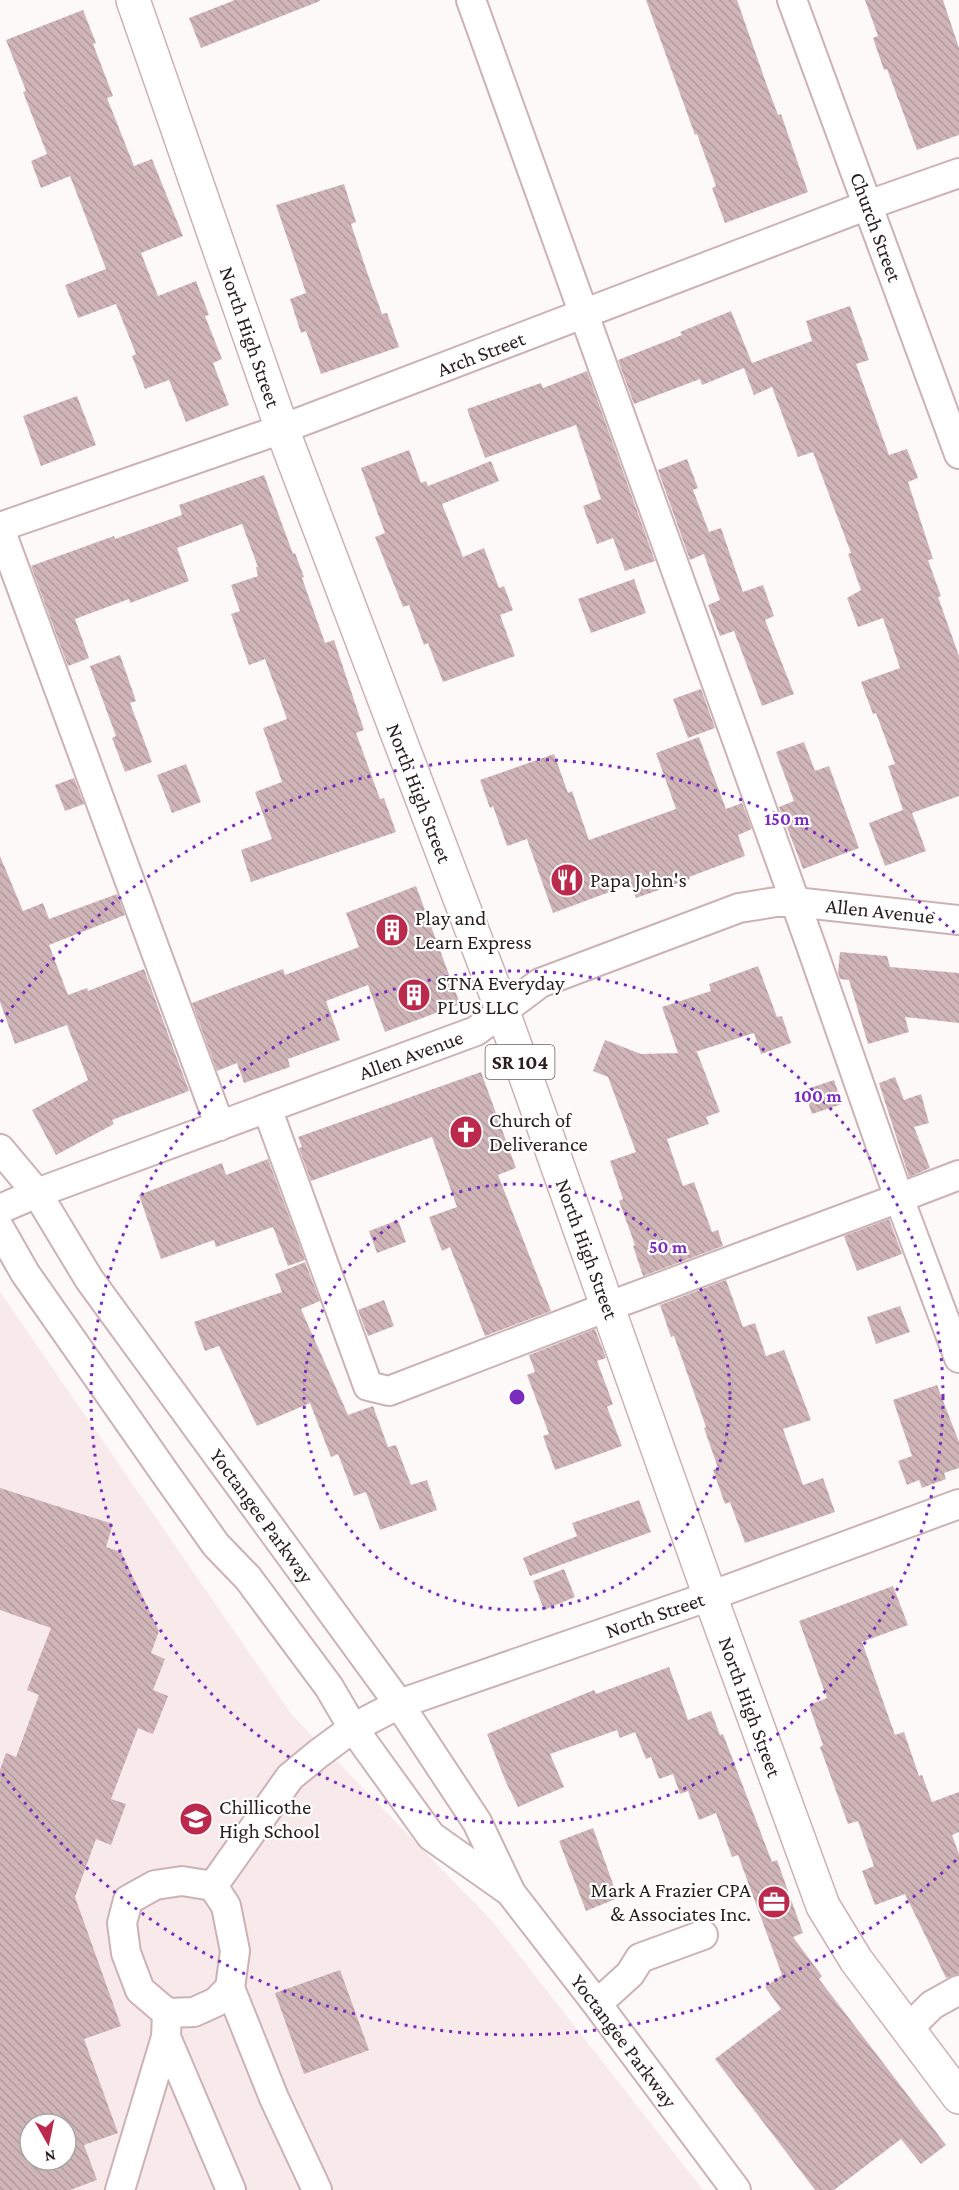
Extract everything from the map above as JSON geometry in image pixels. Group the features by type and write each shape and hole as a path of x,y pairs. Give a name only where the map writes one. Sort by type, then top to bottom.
{"main road":[{"name":"North High Street","path":"133,0 282,429 502,1012 823,1906 856,1960 959,2097"}],"street":[{"path":"471,0 899,1198 959,1358"},
{"name":"Church Street","path":"792,0 959,454"},
{"name":"Arch Street","path":"0,528 282,429 959,173"},
{"path":"0,528 220,1126"},
{"name":"Allen Avenue","path":"0,1209 37,1193 476,1032 540,983 739,908 776,902 795,902 959,920"},
{"path":"267,1108 368,1386 389,1392 607,1307 959,1175"},
{"name":"Yoctangee Parkway","path":"0,1149 37,1193 89,1279 399,1704 477,1822 511,1893 597,2004 735,2190"},
{"name":"Yoctangee Parkway","path":"0,1229 25,1273 167,1476 216,1545 248,1578 329,1687 353,1728 431,1836 511,1893"},
{"name":"North Street","path":"213,1886 290,1777 353,1728 399,1704 710,1596 959,1504"},
{"path":"231,2190 167,2025 140,1990 126,1953 122,1923 128,1900 154,1885 182,1881 213,1886 226,1906 235,1951 230,1988 274,2098 317,2190"},
{"path":"597,2004 630,1974 640,1958 703,1935"},
{"path":"120,2190 167,2025 216,2002 230,1988"},
{"path":"908,2029 932,2005 959,1990"}],"shaded area":[{"name":"Chillicothe High School","path":"0,1292 292,1715 493,1922 703,2190 0,2190"}],"building":[{"path":"235,0 320,1 201,48 189,18"},
{"path":"646,0 737,0 808,192 725,223 712,188 716,186"},
{"path":"865,0 943,0 959,48 959,135 917,150 887,69 884,70 873,38 878,36"},
{"path":"83,10 113,96 107,98 134,166 152,159 183,236 141,253 158,296 196,281 209,315 205,316 222,359 213,363 229,405 186,422 169,380 145,389 132,356 136,354 116,304 78,318 65,285 106,269 70,176 41,188 31,161 47,154 6,40"},
{"path":"344,184 356,222 351,224 367,272 382,314 387,313 399,347 321,374 306,331 301,333 290,299 306,293 276,205"},
{"path":"850,306 869,360 856,364 889,455 907,449 918,478 908,482 933,559 928,560 941,596 938,597 959,656 959,796 912,813 926,851 885,866 869,823 903,810 888,766 895,764 876,713 873,714 861,682 900,668 883,618 858,627 847,598 861,590 848,554 851,553 813,452 798,457 772,387 754,395 744,368 702,385 700,379 634,404 618,360 682,335 680,332 731,311 752,363 812,341 806,321"},
{"path":"587,371 655,561 625,571 613,538 597,544 583,506 601,499 576,425 485,458 467,409 541,383 543,388"},
{"path":"77,396 96,445 41,466 23,416"},
{"path":"409,450 421,483 426,481 428,486 491,461 499,481 442,504 463,557 484,548 499,588 504,586 513,610 500,615 515,656 443,682 428,643 424,645 409,605 403,607 375,537 385,533 361,468"},
{"path":"687,459 698,488 693,490 709,532 721,528 743,592 763,585 774,616 765,620 794,694 762,706 734,631 720,636 708,605 720,600 704,554 690,560 658,470"},
{"path":"264,475 293,554 295,553 304,577 302,578 325,643 334,640 364,730 356,733 380,799 384,798 396,832 251,882 241,850 272,839 255,792 282,782 263,728 287,719 265,659 249,665 231,614 240,611 231,585 258,576 256,567 258,567 242,524 177,548 189,581 130,603 129,599 75,619 89,658 68,666 31,566 114,536 115,539 182,515 179,505"},
{"path":"634,579 646,613 591,633 578,599"},
{"path":"120,655 136,701 130,703 152,762 125,772 112,738 116,736 90,666"},
{"path":"701,689 715,728 688,738 673,699"},
{"path":"699,737 726,809 742,803 752,829 738,835 745,856 636,898 631,884 553,913 527,839 507,846 493,806 490,808 480,780 554,754 568,793 572,791 589,840 676,809 656,753"},
{"path":"804,742 815,771 829,766 859,848 803,869 779,807 794,801 776,752"},
{"path":"186,764 201,802 172,813 157,775"},
{"path":"74,778 84,804 65,811 55,785"},
{"path":"0,856 23,911 43,903 49,919 117,894 125,915 49,945 68,995 87,988 88,991 144,969 189,1091 112,1120 114,1124 56,1155 32,1110 88,1080 67,1025 15,1044 0,1002"},
{"path":"416,886 460,1004 385,1032 368,985 326,1001 340,1040 288,1059 290,1067 244,1083 237,1063 217,1071 192,1003 283,969 285,975 359,947 346,913"},
{"path":"840,952 887,956 890,967 959,973 959,1023 905,1017 909,1032 868,1044 849,980 840,979 838,972"},
{"path":"758,966 777,1017 782,1016 791,1043 761,1054 754,1033 695,1052 697,1052 720,1112 706,1117 709,1124 667,1139 683,1186 694,1182 712,1232 718,1230 723,1246 643,1276 633,1246 635,1245 619,1201 623,1199 610,1161 636,1152 608,1077 593,1071 605,1040 641,1054 678,1053 662,1007 711,991 709,984"},
{"path":"481,1072 516,1168 498,1175 551,1311 485,1336 450,1247 442,1251 429,1217 457,1207 432,1137 311,1181 299,1148 302,1147 298,1137"},
{"path":"895,1077 904,1100 921,1094 929,1123 914,1127 930,1168 909,1177 879,1083"},
{"path":"834,1080 842,1104 812,1114 804,1090"},
{"path":"268,1159 305,1260 288,1266 273,1227 216,1247 214,1240 161,1259 139,1195 222,1163 226,1175"},
{"path":"889,1219 902,1254 857,1271 844,1236"},
{"path":"398,1220 406,1242 377,1253 369,1231"},
{"path":"305,1262 320,1301 301,1309 348,1415 373,1406 388,1447 396,1445 411,1485 427,1480 437,1510 380,1530 366,1492 354,1496 338,1454 331,1457 310,1403 257,1426 219,1346 205,1351 194,1322 282,1292 275,1274"},
{"path":"726,1280 743,1327 755,1323 766,1356 784,1350 811,1420 783,1429 803,1485 823,1478 835,1512 745,1543 730,1502 725,1504 713,1470 718,1468 704,1428 706,1427 674,1336 671,1337 660,1305"},
{"path":"384,1300 394,1326 368,1336 358,1310"},
{"path":"900,1306 910,1332 876,1344 867,1317"},
{"path":"595,1329 606,1358 597,1361 613,1404 607,1407 622,1446 555,1470 543,1436 549,1434 527,1375 535,1372 529,1355"},
{"path":"937,1385 959,1442 959,1468 944,1473 946,1479 922,1488 919,1480 907,1485 898,1461 912,1456 893,1400"},
{"path":"0,1488 113,1524 106,1547 121,1552 159,1631 151,1653 165,1659 153,1690 168,1696 153,1734 138,1728 111,1799 126,1804 111,1845 96,1839 75,1897 121,2026 84,2039 118,2133 84,2145 97,2180 70,2190 0,2190 0,1770 6,1753 16,1757 39,1695 27,1690 51,1628 0,1610"},
{"path":"639,1500 651,1532 530,1576 523,1558 577,1536 572,1523"},
{"path":"564,1569 575,1597 544,1610 533,1581"},
{"path":"893,1586 908,1625 862,1642 895,1735 904,1732 919,1776 922,1775 932,1802 959,1792 959,1832 952,1835 959,1854 959,1974 946,1978 905,1894 875,1905 862,1871 874,1866 858,1821 848,1824 820,1747 823,1745 809,1705 827,1698 799,1621"},
{"path":"669,1667 688,1720 711,1711 720,1735 723,1734 772,1862 777,1860 803,1933 793,1937 822,1976 819,1979 946,2145 921,2164 901,2139 834,2190 815,2190 715,2059 781,2009 765,1987 782,1975 738,1855 732,1857 716,1813 699,1820 688,1791 680,1794 673,1774 659,1779 651,1757 646,1759 635,1732 620,1738 617,1730 550,1754 564,1787 518,1807 487,1734 594,1690 596,1694"},
{"path":"593,1828 618,1898 586,1911 559,1841"},
{"path":"340,1970 369,2050 304,2074 275,1993"}],"place":[{"name":"Papa John's","path":"567,880"},
{"name":"Play and Learn Express","path":"392,930"},
{"name":"STNA Everyday PLUS LLC","path":"414,995"},
{"name":"Church of Deliverance","path":"466,1132"},
{"name":"Chillicothe High School","path":"196,1819"},
{"name":"Mark A Frazier CPA & Associates Inc.","path":"774,1902"}]}
